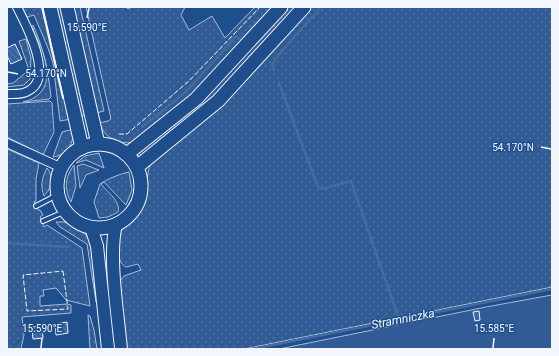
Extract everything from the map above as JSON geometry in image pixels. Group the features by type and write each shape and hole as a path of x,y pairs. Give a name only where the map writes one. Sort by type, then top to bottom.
{"main road":[{"path":"50,7 82,148"},
{"path":"67,7 98,144"},
{"path":"127,154 202,94 281,7"},
{"path":"137,168 218,101 304,7"},
{"path":"98,144 114,146 127,154 137,168 141,183 139,198 132,212 116,224 104,227 91,227 76,220 66,211 58,194 58,181 62,168 70,156 82,148 98,144"},
{"path":"116,224 114,237 114,272 121,349"},
{"path":"91,227 97,246 108,349"}],"street":[{"path":"7,94 22,94 32,89 38,81 39,75 35,47 17,7"},
{"path":"7,143 62,168"}],"lane":[{"path":"36,206 58,194"},
{"path":"43,221 66,211"}],"shaded area":[{"path":"22,7 44,7 71,119 60,121 53,63 48,48 34,15 27,17"},
{"path":"56,7 61,7 86,115 80,117"},
{"path":"72,7 80,7 104,111 96,113"},
{"path":"86,7 126,7 128,9 132,7 185,7 181,15 189,30 212,16 225,38 255,7 275,7 199,90 134,142 128,143 117,141 108,136 99,123 111,119"},
{"path":"288,7 297,7 222,89 139,158 136,154 217,85"},
{"path":"310,7 552,7 552,287 244,349 126,349 120,281 124,276 141,270 138,264 126,267 120,261 118,239 121,231 142,207 151,163 250,74"},
{"path":"33,25 40,43 43,53 34,32"},
{"path":"26,39 31,58 30,79 24,85 7,87 7,84 13,83 29,70 19,41"},
{"path":"47,72 51,97 49,99 23,102 40,93 44,87"},
{"path":"50,101 52,103 54,132 43,155 7,137 7,104"},
{"path":"73,129 69,148 63,154 53,157 62,132"},
{"path":"7,149 39,163 36,179 36,201 34,202 38,210 40,210 43,215 40,217 44,227 47,225 82,248 90,306 66,300 56,288 43,290 44,296 40,296 40,306 67,304 71,305 71,313 22,317 24,335 21,349 7,349"},
{"path":"99,153 104,168 86,160 76,163 85,156"},
{"path":"83,164 99,170 86,175 80,188 77,166"},
{"path":"74,165 76,186 71,202 67,192 66,183"},
{"path":"47,168 51,175 51,182 49,190 44,196 42,182"},
{"path":"129,172 132,190 126,205 104,182"},
{"path":"104,182 101,184 116,200 118,212 108,217 99,218 94,202 100,184"},
{"path":"56,222 71,224 82,231 91,241 96,302 87,244 60,227"},
{"path":"552,295 552,349 279,349 486,307"},
{"path":"88,315 90,316 94,330 97,349 90,349"}],"building":[{"path":"15,44 22,59 11,64 7,56 7,48"},
{"path":"479,311 480,320 475,321 473,312"},
{"path":"67,322 68,333 56,335 55,324"},
{"path":"42,326 43,338 33,339 32,327"}],"waterway":[{"path":"274,70 272,64 321,7"},
{"path":"142,127 186,92 236,36 240,39"},
{"path":"279,83 318,187 322,189 351,181 399,319"},
{"path":"7,243 68,247"},
{"name":"Stramniczka","path":"253,349 552,289"}],"fence":[{"path":"119,134 127,134 189,81 260,7"},
{"path":"63,271 68,309 27,311 23,275 63,271"}],"wall":[{"path":"42,7 63,98"}]}
